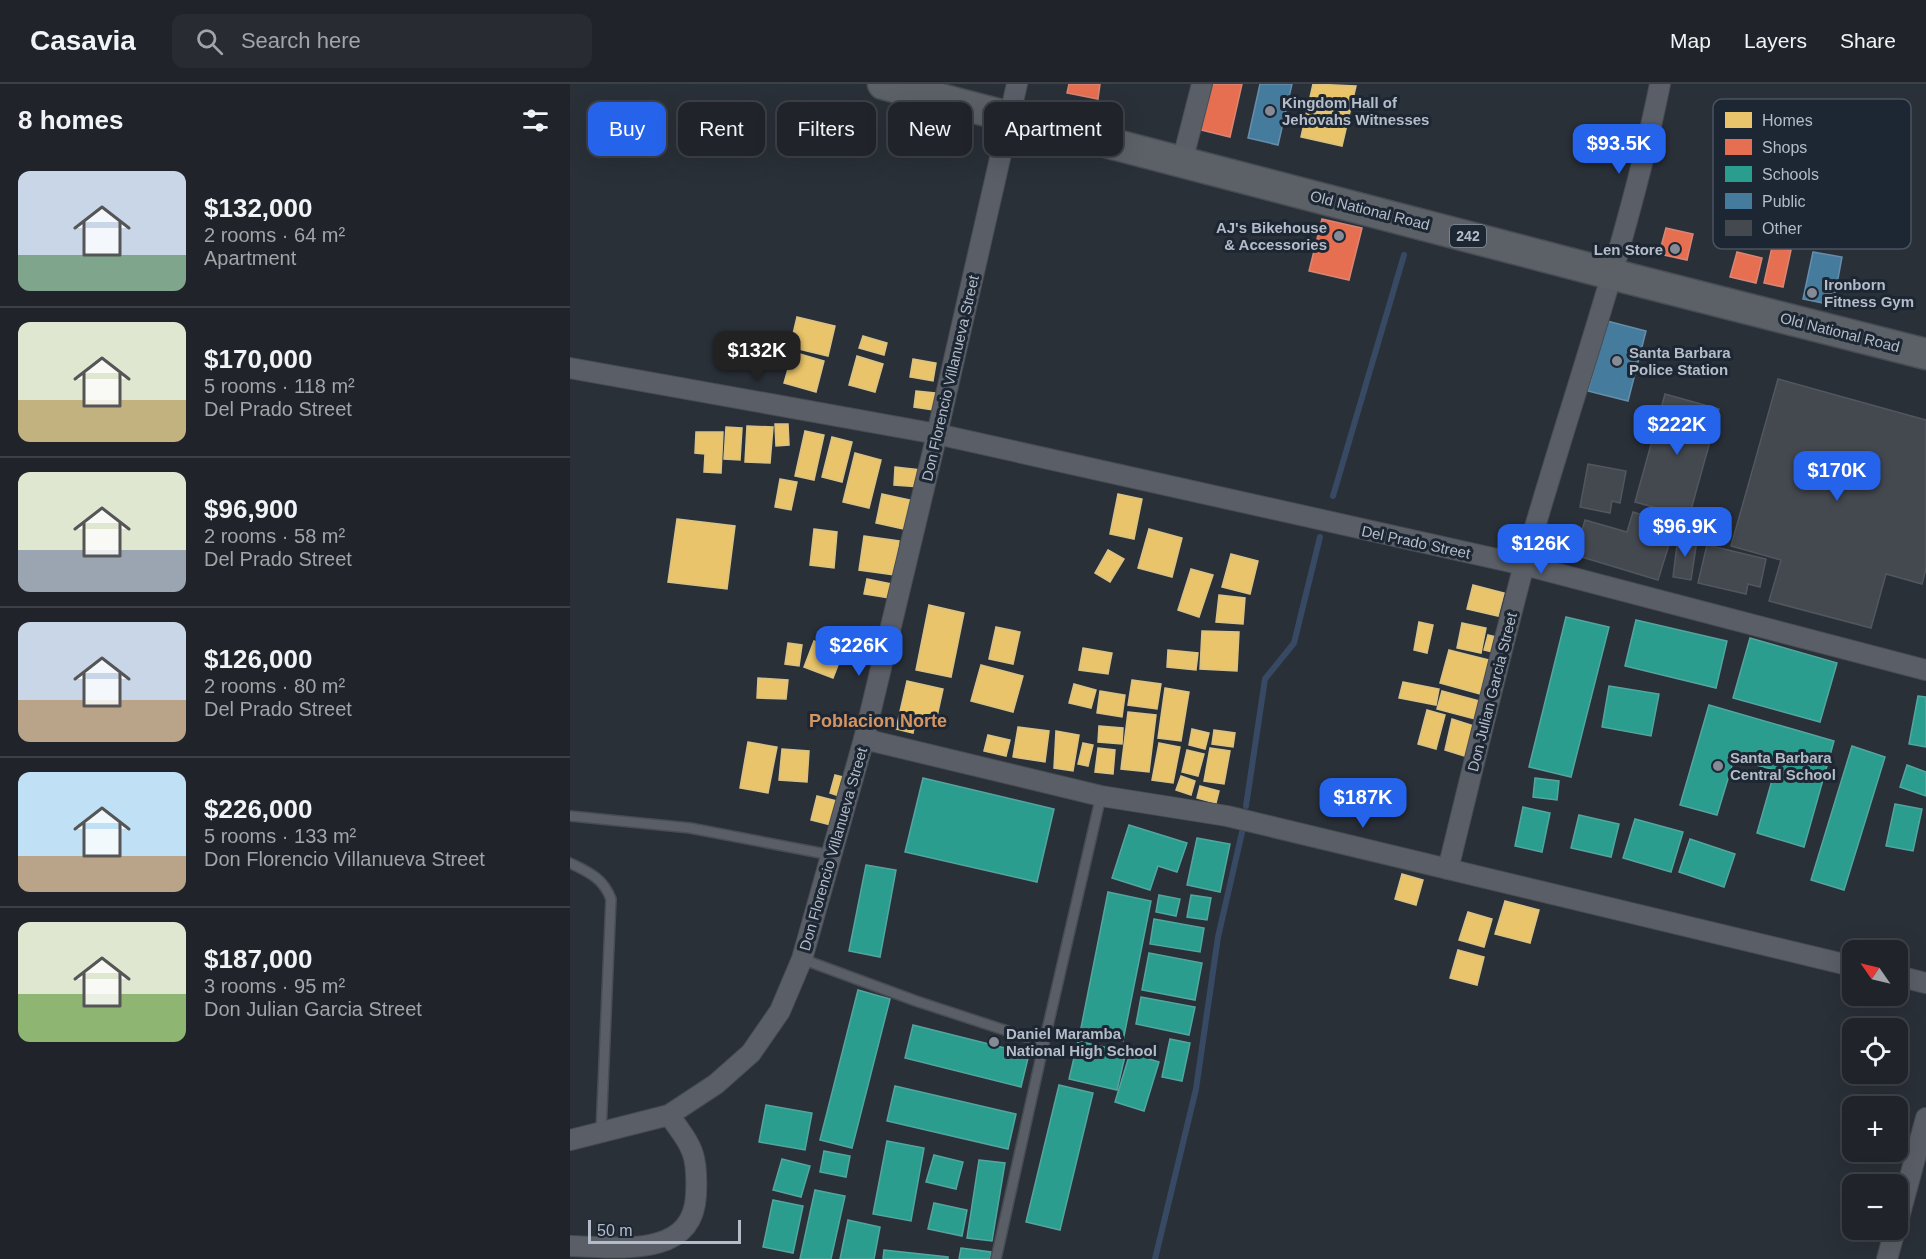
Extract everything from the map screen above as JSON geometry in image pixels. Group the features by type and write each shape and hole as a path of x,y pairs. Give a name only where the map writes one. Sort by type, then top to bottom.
{"main road":[{"name":"Old National Road","path":"883,84 984,110"},
{"name":"Old National Road","path":"1123,146 1926,354"}],"street":[{"name":"Don Florencio Villanueva Street","path":"1014,102 1017,84"},
{"path":"1182,162 1202,84"},
{"name":"Don Julian Garcia Street","path":"1448,869 1524,565 1611,274 1652,126 1660,84"},
{"name":"Don Florencio Villanueva Street","path":"570,1140 669,1115 716,1084 751,1053 780,1011 802,959 864,739 1002,156"},
{"name":"Del Prado Street","path":"570,368 937,434 1524,565 1926,670"},
{"path":"864,739 1101,796 1227,816 1842,964"},
{"path":"1908,978 1926,983"},
{"path":"570,1246 650,1247 676,1239 689,1225 696,1211 698,1166 694,1152 669,1115"},
{"path":"1908,1184 1926,1118"},
{"path":"1887,1259 1892,1240"}],"lane":[{"path":"996,1259 1101,796"},
{"path":"570,816 690,828 832,855"},
{"path":"570,863 597,876 605,885 611,899 601,1133"},
{"path":"802,959 916,1001 1044,1043"}],"building: Homes":[{"path":"1313,84 1356,86 1342,146 1301,137"},
{"path":"797,317 835,326 828,356 790,347"},
{"path":"863,336 887,343 884,355 859,348"},
{"path":"793,352 824,361 816,392 784,383"},
{"path":"857,356 883,364 875,392 849,385"},
{"path":"913,359 936,363 933,381 910,377"},
{"path":"916,391 935,393 933,410 914,407"},
{"path":"775,424 788,424 789,445 776,446"},
{"path":"747,426 773,427 770,463 745,462"},
{"path":"726,427 742,428 740,460 724,459"},
{"path":"805,431 824,435 814,480 795,476"},
{"path":"696,432 723,432 721,473 704,472 705,454 695,453"},
{"path":"832,437 852,442 842,482 822,477"},
{"path":"855,453 881,460 869,508 843,502"},
{"path":"895,467 921,470 920,487 894,485"},
{"path":"780,479 797,482 791,510 775,507"},
{"path":"882,494 910,500 904,529 876,523"},
{"path":"1118,494 1142,499 1134,539 1110,534"},
{"path":"677,519 735,526 727,589 668,582"},
{"path":"814,529 837,532 834,568 810,565"},
{"path":"1149,529 1182,538 1172,577 1138,568"},
{"path":"864,536 899,541 894,575 859,570"},
{"path":"1108,550 1124,559 1110,582 1095,573"},
{"path":"1231,554 1258,561 1250,594 1222,587"},
{"path":"1191,569 1213,575 1199,617 1178,610"},
{"path":"867,579 892,584 889,598 864,594"},
{"path":"1473,585 1504,593 1498,616 1467,609"},
{"path":"1219,595 1245,598 1243,624 1216,622"},
{"path":"929,605 964,613 951,677 916,670"},
{"path":"1419,622 1433,625 1427,653 1414,650"},
{"path":"1462,623 1486,628 1481,653 1457,648"},
{"path":"996,627 1020,632 1013,664 989,659"},
{"path":"1202,631 1239,632 1237,671 1200,669"},
{"path":"1488,635 1501,638 1497,653 1484,650"},
{"path":"814,641 843,652 833,678 804,667"},
{"path":"788,643 802,645 799,666 785,664"},
{"path":"1083,648 1112,653 1108,674 1079,670"},
{"path":"1168,650 1198,653 1196,670 1167,667"},
{"path":"1449,650 1493,661 1484,695 1440,683"},
{"path":"981,665 1023,676 1013,712 971,701"},
{"path":"758,678 788,680 786,699 757,698"},
{"path":"1132,680 1161,684 1157,709 1128,705"},
{"path":"907,681 943,689 936,721 916,717 913,733 896,729"},
{"path":"1403,682 1439,689 1436,705 1399,698"},
{"path":"1074,684 1096,690 1091,708 1069,703"},
{"path":"1165,688 1189,692 1181,741 1158,738"},
{"path":"1100,691 1125,695 1122,717 1097,713"},
{"path":"1442,691 1487,703 1483,721 1437,709"},
{"path":"1427,710 1445,715 1436,749 1418,744"},
{"path":"1128,712 1156,715 1149,772 1121,769"},
{"path":"1452,719 1480,728 1471,758 1445,750"},
{"path":"1099,726 1123,728 1122,744 1098,742"},
{"path":"1018,727 1049,731 1045,762 1013,757"},
{"path":"1192,729 1209,733 1205,749 1189,745"},
{"path":"1214,730 1235,733 1233,747 1212,744"},
{"path":"1056,731 1079,735 1073,771 1054,768"},
{"path":"988,735 1010,740 1006,756 984,751"},
{"path":"748,742 777,747 768,793 740,788"},
{"path":"1083,743 1093,745 1088,766 1078,764"},
{"path":"1159,743 1180,747 1173,783 1152,780"},
{"path":"1098,748 1115,750 1113,774 1095,772"},
{"path":"1210,748 1230,751 1224,784 1204,781"},
{"path":"782,749 809,751 807,782 779,780"},
{"path":"1187,750 1204,754 1198,776 1182,772"},
{"path":"835,775 851,779 845,798 830,793"},
{"path":"1181,776 1195,781 1191,795 1176,790"},
{"path":"1200,786 1219,791 1216,803 1197,798"},
{"path":"817,796 841,802 835,826 811,820"},
{"path":"1402,874 1423,880 1416,905 1395,899"},
{"path":"1505,901 1539,910 1530,943 1495,934"},
{"path":"1468,912 1492,919 1484,947 1459,940"},
{"path":"1458,950 1484,957 1477,985 1450,978"}],"building: Shops":[{"path":"1069,84 1100,84 1098,99 1067,93"},
{"path":"1212,84 1242,84 1230,137 1201,130"},
{"path":"1322,219 1362,228 1349,280 1309,271"},
{"path":"1666,228 1693,234 1687,260 1659,254"},
{"path":"1772,249 1791,250 1783,287 1764,283"},
{"path":"1737,252 1762,258 1756,283 1730,277"}],"building: Schools":[{"path":"1566,617 1609,627 1571,777 1529,767"},
{"path":"1636,620 1727,641 1716,688 1625,666"},
{"path":"1750,638 1837,663 1820,722 1733,698"},
{"path":"1609,686 1659,694 1651,736 1602,727"},
{"path":"1918,696 1926,697 1926,747 1909,744"},
{"path":"1709,705 1834,741 1804,847 1757,833 1775,770 1734,759 1717,815 1680,805"},
{"path":"1852,746 1885,757 1844,890 1811,880"},
{"path":"1907,765 1926,772 1926,796 1900,787"},
{"path":"923,778 1054,809 1037,882 905,852"},
{"path":"1535,778 1559,781 1557,800 1533,797"},
{"path":"1895,804 1922,809 1913,851 1886,846"},
{"path":"1523,807 1550,813 1542,852 1515,846"},
{"path":"1579,815 1619,824 1611,857 1571,848"},
{"path":"1635,819 1683,832 1671,872 1623,858"},
{"path":"1129,825 1187,843 1177,872 1158,866 1150,890 1112,878"},
{"path":"1197,838 1230,844 1220,892 1187,885"},
{"path":"1690,839 1735,854 1724,887 1679,872"},
{"path":"866,865 896,870 880,957 849,951"},
{"path":"1108,892 1151,901 1123,1041 1080,1033"},
{"path":"1159,895 1180,899 1176,916 1156,912"},
{"path":"1191,895 1211,898 1207,920 1187,917"},
{"path":"1154,919 1204,928 1200,952 1150,944"},
{"path":"1149,953 1202,963 1195,1000 1142,990"},
{"path":"858,990 890,999 852,1148 820,1140"},
{"path":"1141,997 1195,1007 1189,1035 1136,1024"},
{"path":"913,1025 1029,1054 1021,1087 905,1058"},
{"path":"1170,1039 1190,1043 1182,1081 1162,1077"},
{"path":"1078,1041 1126,1052 1117,1090 1069,1079"},
{"path":"1130,1053 1159,1062 1144,1111 1115,1102"},
{"path":"1059,1085 1093,1093 1060,1230 1026,1222"},
{"path":"895,1086 1016,1114 1008,1149 887,1121"},
{"path":"766,1105 812,1113 805,1150 759,1142"},
{"path":"887,1141 924,1148 911,1221 873,1214"},
{"path":"824,1151 850,1156 846,1177 820,1172"},
{"path":"934,1155 963,1162 956,1189 926,1182"},
{"path":"782,1159 810,1166 801,1197 773,1190"},
{"path":"979,1160 1005,1163 992,1241 967,1238"},
{"path":"815,1190 845,1196 831,1259 800,1259"},
{"path":"773,1200 803,1206 793,1253 763,1247"},
{"path":"934,1203 967,1210 962,1236 928,1229"},
{"path":"848,1220 880,1227 874,1259 840,1259"},
{"path":"961,1248 991,1252 990,1259 959,1259"},
{"path":"884,1250 948,1257 948,1259 883,1259"}],"building: Public":[{"name":"Kingdom Hall of Jehovahs Witnesses","path":"1260,84 1292,84 1278,145 1248,138"},
{"path":"1813,252 1842,257 1833,305 1803,299"},
{"name":"Santa Barbara Police Station","path":"1607,321 1646,331 1628,401 1588,391"}],"building: Other":[{"path":"1778,379 1926,420 1926,569 1922,584 1886,574 1871,628 1769,601 1781,560 1731,546"},
{"path":"1665,394 1719,409 1689,517 1635,502"},
{"path":"1588,464 1626,471 1620,503 1612,501 1610,513 1580,507"},
{"path":"1633,512 1656,519 1653,529 1672,535 1658,580 1575,555 1585,520 1627,532"},
{"path":"1678,537 1697,540 1691,580 1673,577"},
{"path":"1707,545 1766,559 1760,587 1748,584 1746,594 1698,583"}],"waterway":[{"path":"1333,496 1404,255"},
{"path":"1246,806 1265,679 1294,643 1320,537"},
{"path":"1155,1259 1196,1089 1218,937 1243,828"}],"place":[{"name":"Kingdom Hall of Jehovahs Witnesses","path":"1270,111"},
{"name":"AJ's Bikehouse & Accessories","path":"1339,236"},
{"name":"Len Store","path":"1675,249"},
{"name":"Ironborn Fitness Gym","path":"1812,293"},
{"name":"Santa Barbara Police Station","path":"1617,361"},
{"name":"Santa Barbara Central School","path":"1718,766"},
{"name":"Daniel Maramba National High School","path":"994,1042"}],"district":[{"name":"Poblacion Norte","path":"878,721"}]}
